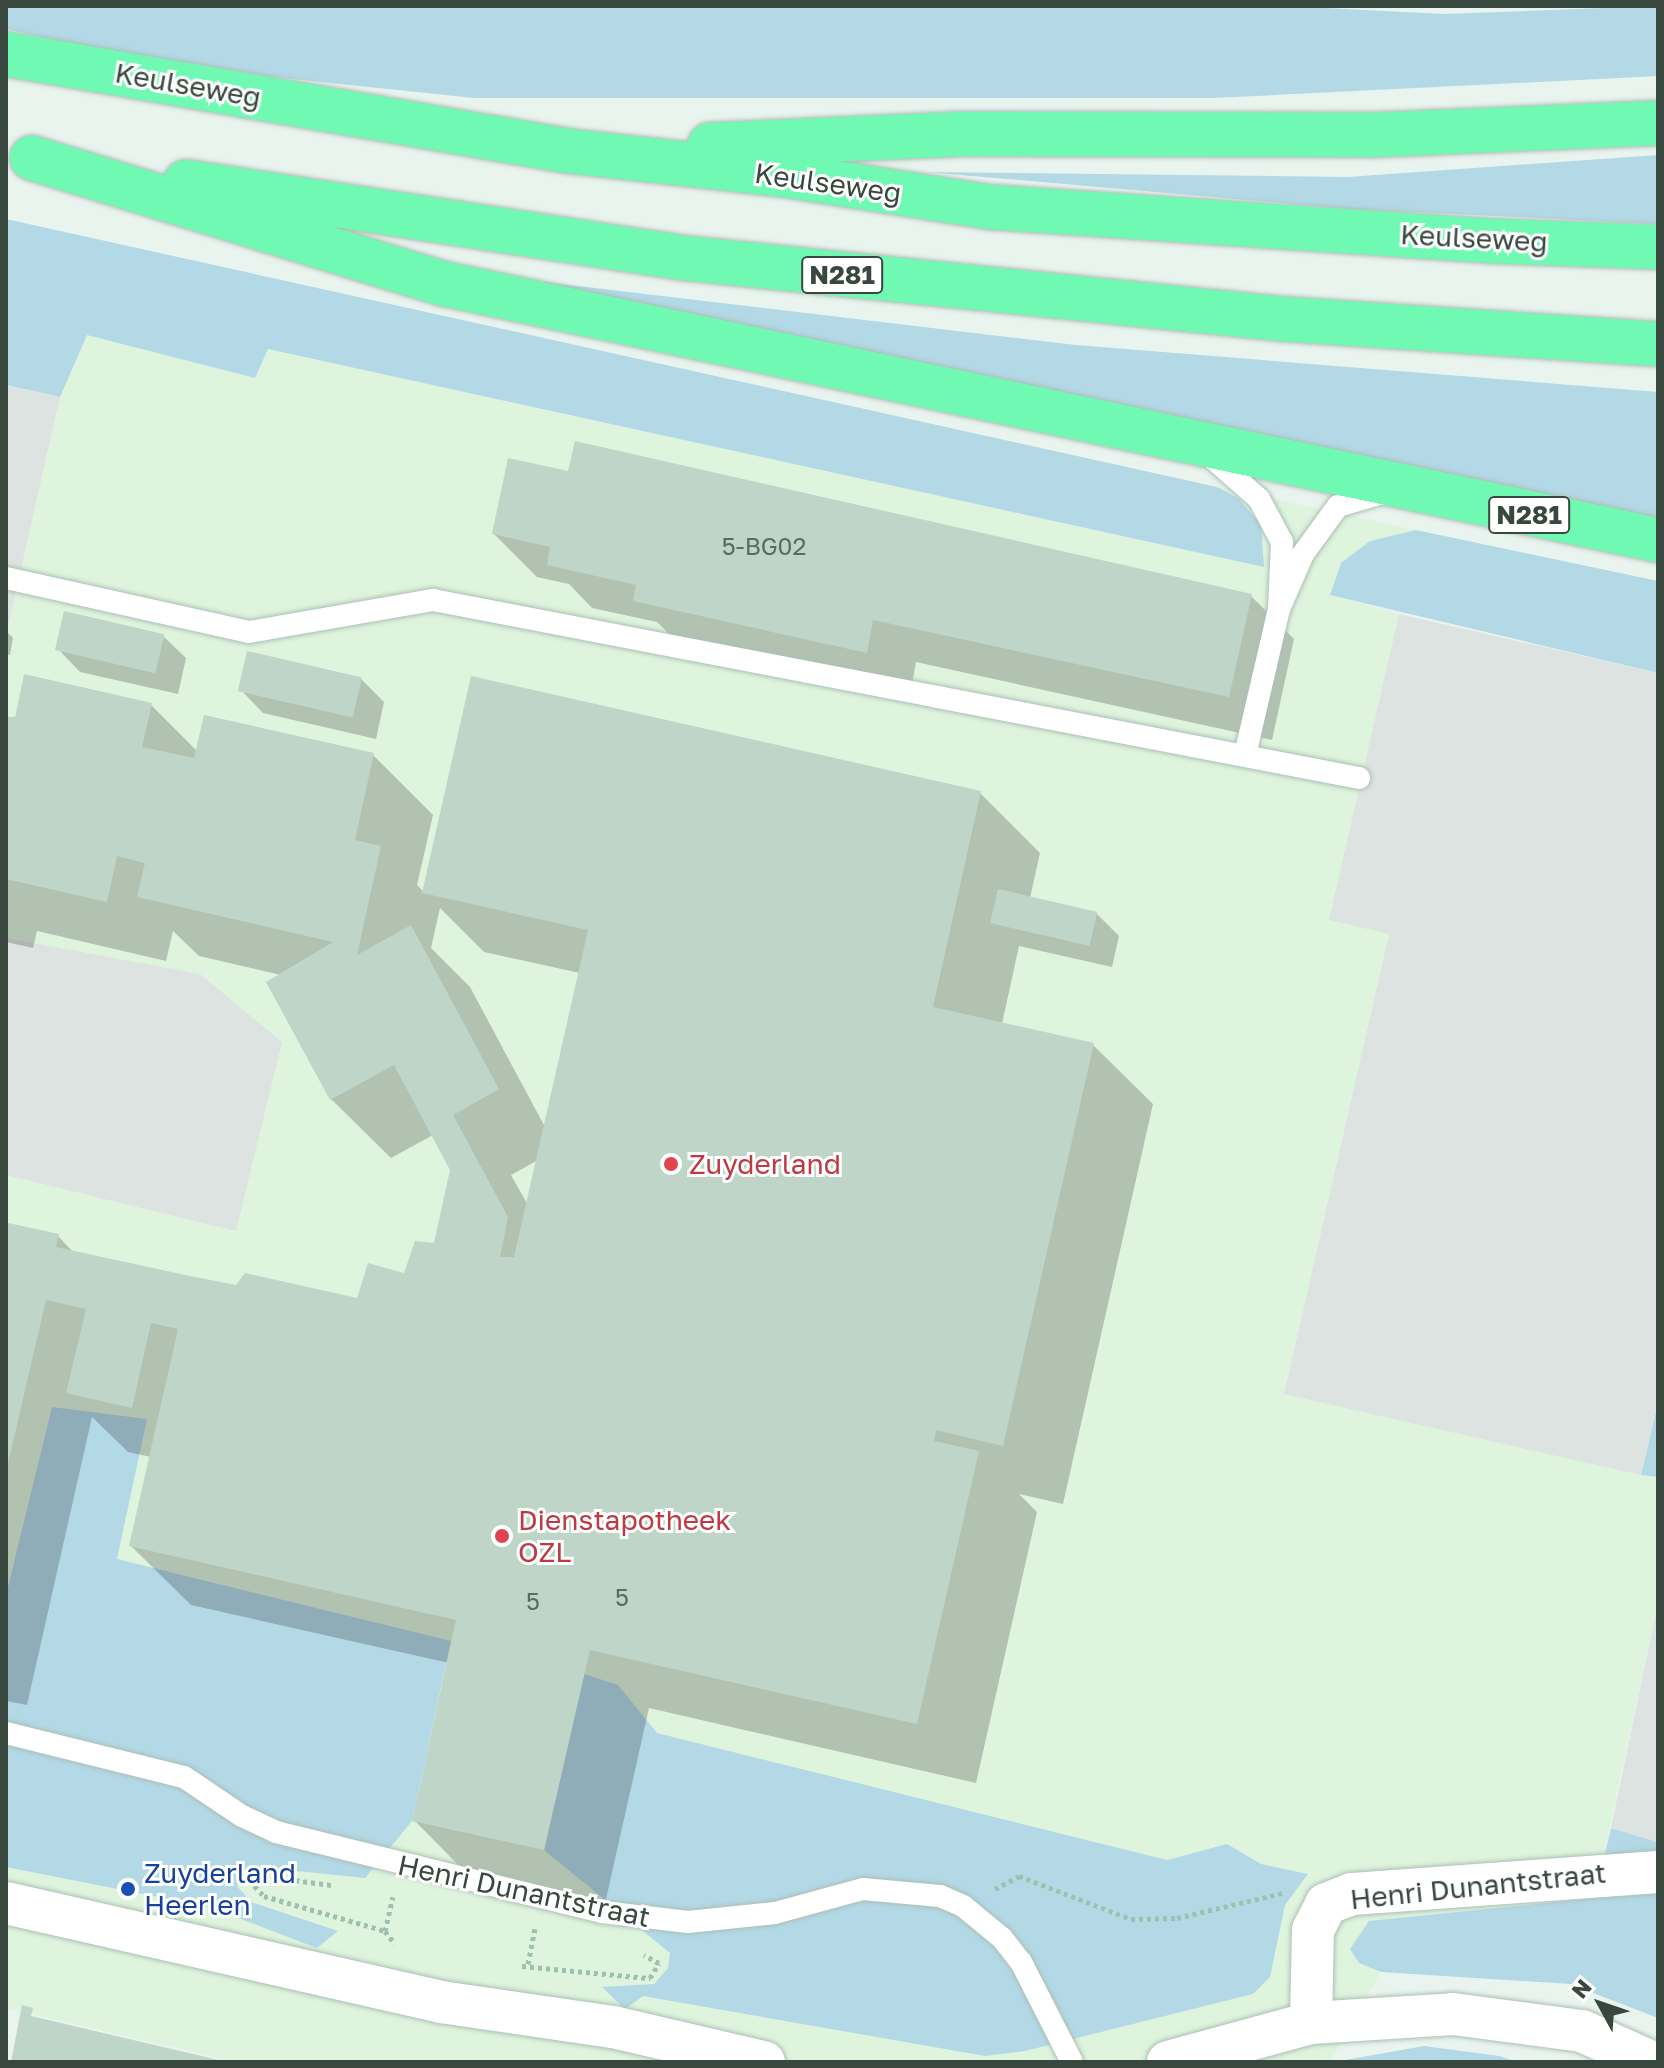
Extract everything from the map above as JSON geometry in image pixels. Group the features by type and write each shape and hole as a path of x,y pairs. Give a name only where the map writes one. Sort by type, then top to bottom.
{"highway":[{"name":"Keulseweg","path":"6,54 568,151 785,175 989,207 1493,241 1658,247"},
{"path":"568,151 957,134 1371,135 1658,123"},
{"name":"N281","path":"19,155 684,258 1282,319 1658,344"},
{"name":"N281","path":"19,155 445,284 1399,489 1658,540"}],"street":[{"name":"Henri Dunantstraat","path":"1311,2023 1313,1930 1326,1904 1352,1894 1658,1872"},
{"path":"6,1903 441,2002 613,2027 764,2062"},
{"path":"1168,2062 1311,2023 1453,2014 1582,2031 1651,2062"}],"lane":[{"path":"1198,445 1259,499 1282,542 1279,609"},
{"path":"1245,755 1279,609 1303,554 1338,506 1399,489"},
{"path":"6,578 249,632 433,600 1359,778"},
{"name":"Henri Dunantstraat","path":"6,1733 184,1777 276,1832 602,1912 645,1919 731,1920 836,1894 890,1888 940,1896 963,1906 1002,1938 1021,1962 1072,2062"}],"path":[{"path":"348,1888 256,1875 249,1880 264,1896 385,1931 441,2002"},
{"path":"963,1906 1019,1876 1131,1919 1177,1918 1283,1893 1326,1904"},
{"path":"379,1892 394,1894 385,1931"},
{"path":"528,1964 535,1927 550,1931"},
{"path":"513,1970 528,1964 650,1978 659,1971 653,1958 638,1954"}],"shaded area":[{"path":"6,6 1286,6 1444,14 1658,6 1658,76 1214,98 474,98 273,77 64,42 6,29"},
{"path":"1658,155 1658,224 1350,209 926,172 1348,177"},
{"path":"6,219 1217,487 1238,498 1261,525 1264,567 268,349 255,378 87,335 60,397 6,385"},
{"path":"485,275 1076,345 1658,392 1658,526"},
{"name":"Zuyderland","path":"87,335 255,378 268,349 1264,567 1238,498 1217,487 1416,530 1370,541 1341,563 1330,595 1399,614 1330,920 1389,933 1284,1393 1658,1477 1658,1603 1594,1898 1369,1921 1359,1963 1381,1972 1330,2062 236,2062 6,2008 6,635 60,397"},
{"path":"6,385 60,397 6,635"},
{"path":"1416,530 1658,581 1658,673 1330,595 1341,563 1370,541"},
{"path":"1399,614 1658,673 1658,1402 1641,1475 1284,1394 1389,934 1329,920"},
{"path":"6,938 200,974 282,1042 236,1231 6,1175"},
{"path":"1658,1402 1658,1477 1641,1475"},
{"path":"52,1407 147,1419 117,1559 451,1641 412,1821 365,1878 257,1867 244,1871 237,1886 251,1902 338,1931 317,1948 209,1907 6,1867 6,1595"},
{"path":"1658,1603 1658,1842 1611,1828"},
{"path":"584,1674 618,1685 657,1733 1167,1860 1227,1844 1261,1864 1308,1874 1285,1905 1270,1977 1253,1994 1025,2051 985,2056 643,1996 625,2009 602,1987 654,1984 668,1968 670,1953 544,1850"},
{"path":"1611,1828 1658,1842 1658,2018 1570,1984 1381,1972 1359,1963 1350,1949 1369,1921 1594,1898"},
{"path":"1424,2046 1499,2056 1518,2062 1334,2062"}],"building":[{"path":"575,441 1252,594 1229,697 873,620 867,653 633,601 636,585 547,565 550,547 492,534 508,458 568,471"},
{"path":"64,611 164,634 155,673 55,650"},
{"path":"247,651 362,678 353,717 238,691"},
{"path":"24,674 152,703 142,747 194,758 204,715 374,753 355,840 381,846 357,955 411,925 499,1089 453,1115 508,1217 500,1257 514,1257 588,930 422,893 471,676 981,791 933,1007 1094,1043 1003,1446 936,1430 934,1441 979,1451 917,1724 590,1650 544,1850 412,1821 456,1620 129,1546 178,1329 151,1323 132,1408 66,1393 86,1309 46,1300 6,1472 8,1223 59,1234 56,1247 190,1276 236,1285 245,1273 357,1298 368,1263 404,1273 415,1241 434,1243 450,1170 394,1065 330,1100 266,982 333,942 137,897 145,863 117,856 107,902 6,879 6,716 15,718"},
{"path":"998,889 1097,912 1090,946 990,923"},
{"path":"22,2005 33,2008 31,2016 227,2062 11,2062"}],"place":[{"name":"Zuyderland","path":"671,1164"},
{"name":"Dienstapotheek OZL","path":"502,1536"},
{"name":"Zuyderland Heerlen","path":"128,1889"}]}
